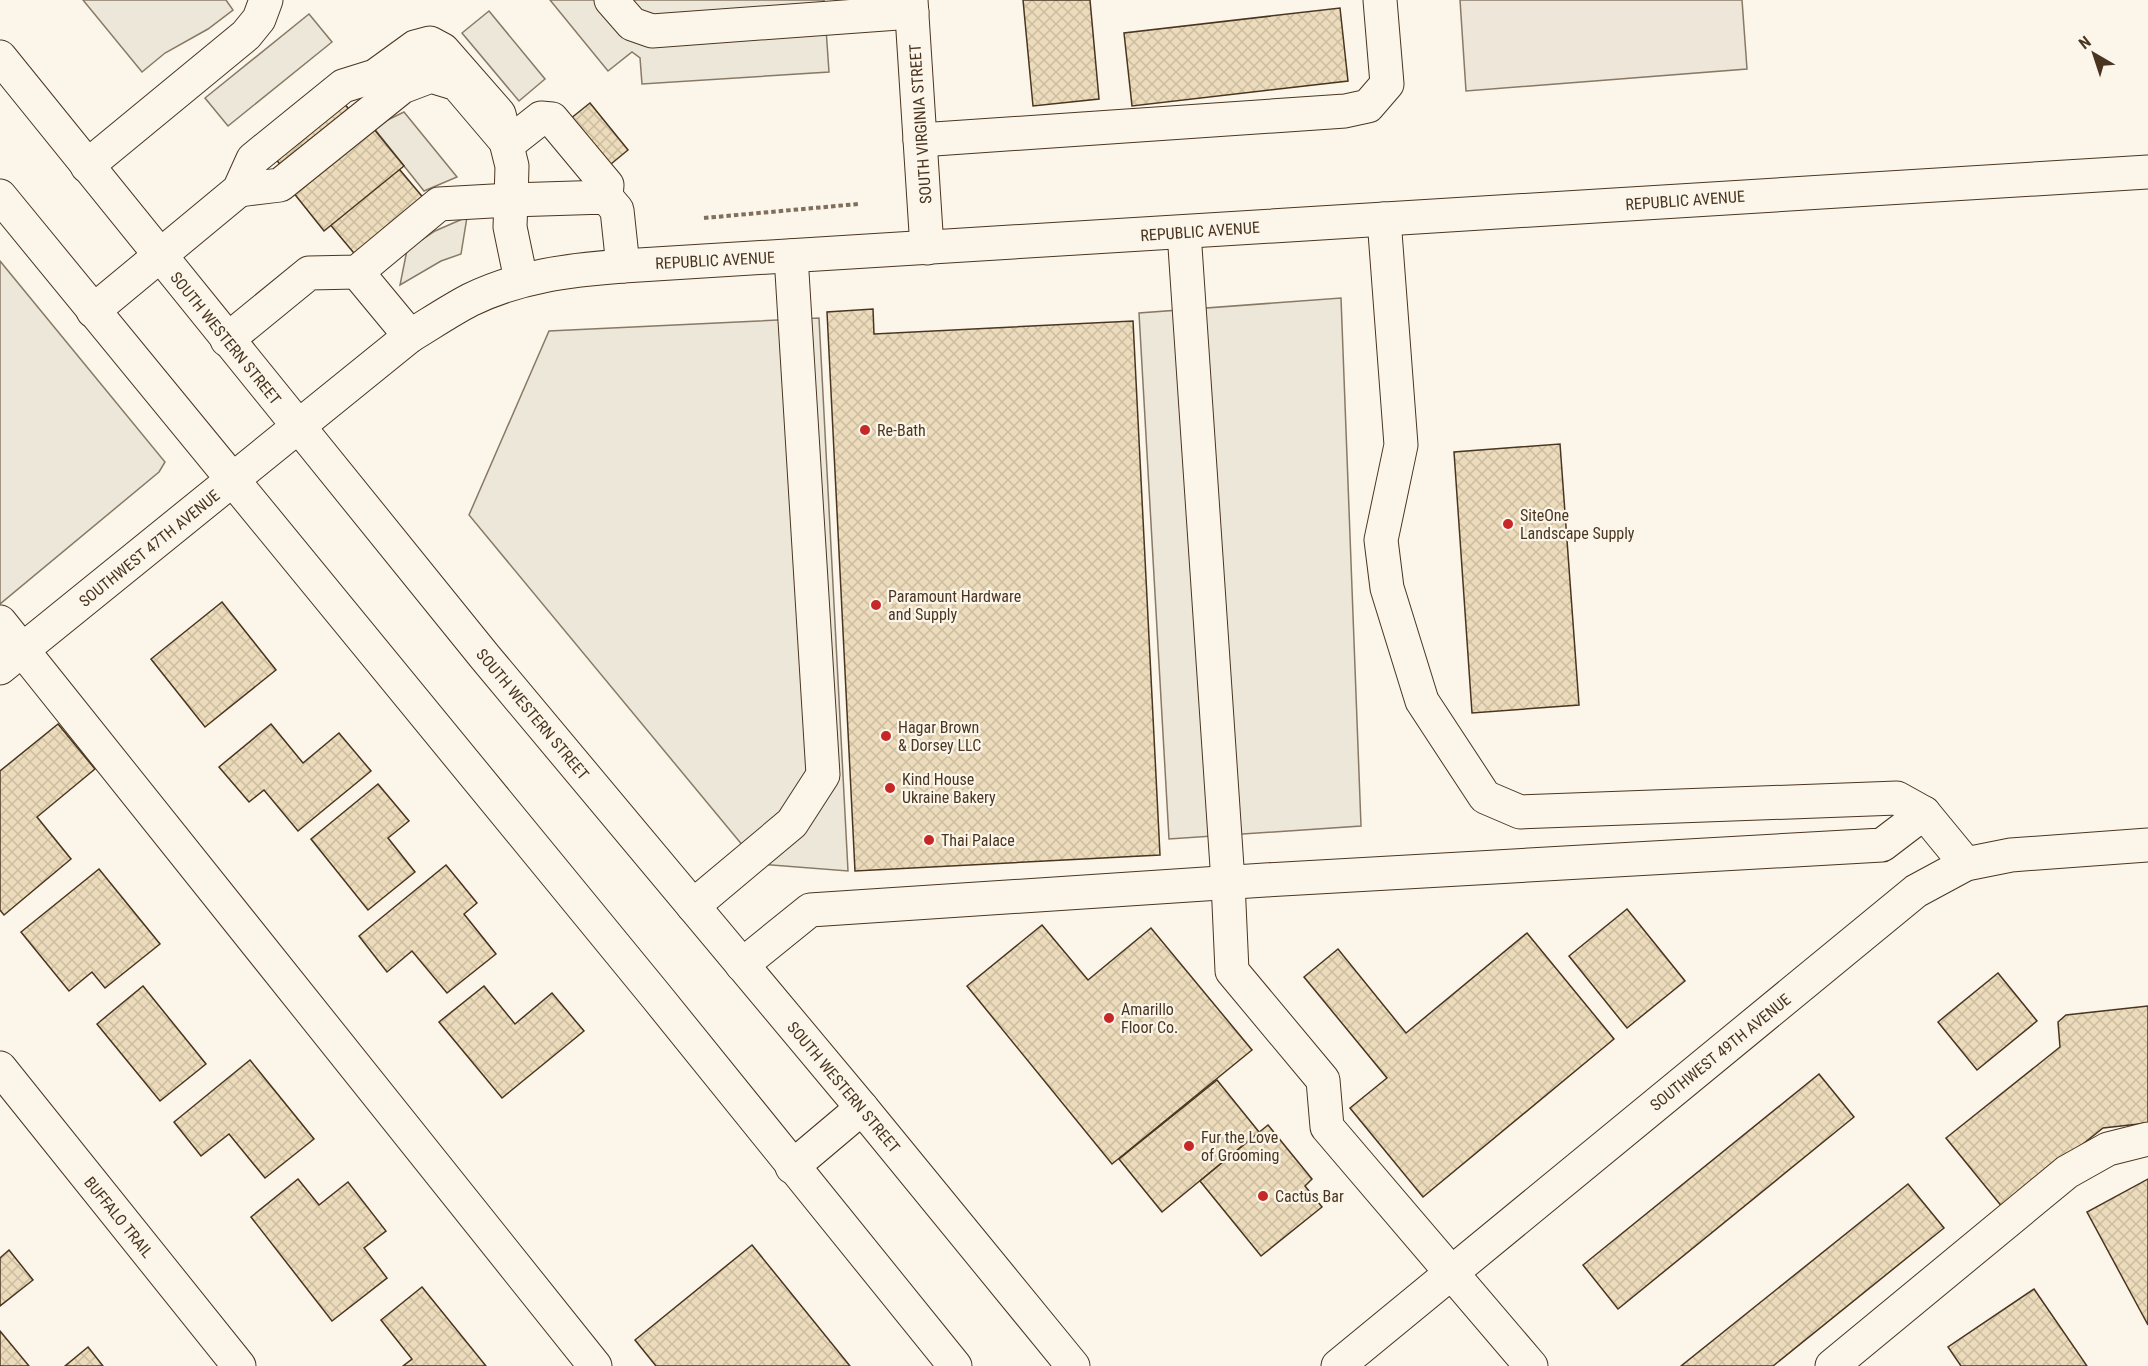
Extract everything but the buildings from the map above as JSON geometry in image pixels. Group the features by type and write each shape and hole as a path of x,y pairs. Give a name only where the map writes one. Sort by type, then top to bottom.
{"street":[{"path":"87,166 246,35 258,19 266,0"},
{"path":"611,0 632,24 652,31 912,6"},
{"path":"921,140 1345,111 1368,106 1387,84 1380,0"},
{"name":"SOUTH VIRGINIA STREET","path":"912,6 927,248"},
{"path":"93,311 239,190 253,159 343,86 375,76 415,46 430,43 443,50 499,114 512,166 510,227 521,280"},
{"name":"SOUTH WESTERN STREET","path":"0,57 297,426 1073,1366"},
{"path":"508,144 541,118 552,119 607,185 606,197 617,210 623,266"},
{"name":"REPUBLIC AVENUE","path":"297,426 410,336 470,300 521,280 570,271 2148,172"},
{"path":"0,196 656,996 955,1366"},
{"path":"228,340 309,273 357,272 439,204 606,197"},
{"path":"1384,219 1401,445 1381,540 1387,588 1422,701 1485,797 1520,812 1897,798 1924,813 1965,864"},
{"path":"1185,232 1232,971 1323,1080 1327,1127 1531,1366"},
{"path":"693,906 792,823 823,775 791,256"},
{"path":"357,272 410,336"},
{"name":"SOUTHWEST 47TH AVENUE","path":"11,659 297,426"},
{"path":"0,622 11,659 595,1366"},
{"path":"742,964 810,910 1228,882 1882,845 1924,813"},
{"name":"SOUTHWEST 49TH AVENUE","path":"1338,1366 1916,891 1965,864 2011,855 2148,845"},
{"name":"BUFFALO TRAIL","path":"0,1068 239,1366"},
{"path":"792,1167 862,1108"},
{"path":"1832,1366 2067,1172 2108,1149 2148,1139"}],"path":[{"path":"704,218 858,204"}],"shaded area":[{"path":"83,0 226,0 233,10 208,29 165,53 142,72"},
{"path":"550,0 824,0 829,72 642,84 640,58 632,52 608,71"},
{"path":"1460,0 1742,0 1747,69 1466,91"},
{"path":"489,11 545,79 519,101 462,33"},
{"path":"309,14 332,42 228,126 205,98"},
{"path":"404,112 457,177 424,191 373,127"},
{"path":"467,217 461,254 441,261 400,285 407,250 435,231"},
{"path":"0,261 165,462 159,472 0,604"},
{"path":"1341,298 1361,826 1169,839 1139,313"},
{"path":"819,318 848,871 758,864 469,515 549,331"}],"place":[{"name":"Re-Bath","path":"865,430"},
{"name":"SiteOne Landscape Supply","path":"1508,524"},
{"name":"Paramount Hardware and Supply","path":"876,605"},
{"name":"Hagar Brown & Dorsey LLC","path":"886,736"},
{"name":"Kind House Ukraine Bakery","path":"890,788"},
{"name":"Thai Palace","path":"929,840"},
{"name":"Amarillo Floor Co.","path":"1109,1018"},
{"name":"Fur the Love of Grooming","path":"1189,1146"},
{"name":"Cactus Bar","path":"1263,1196"}]}
